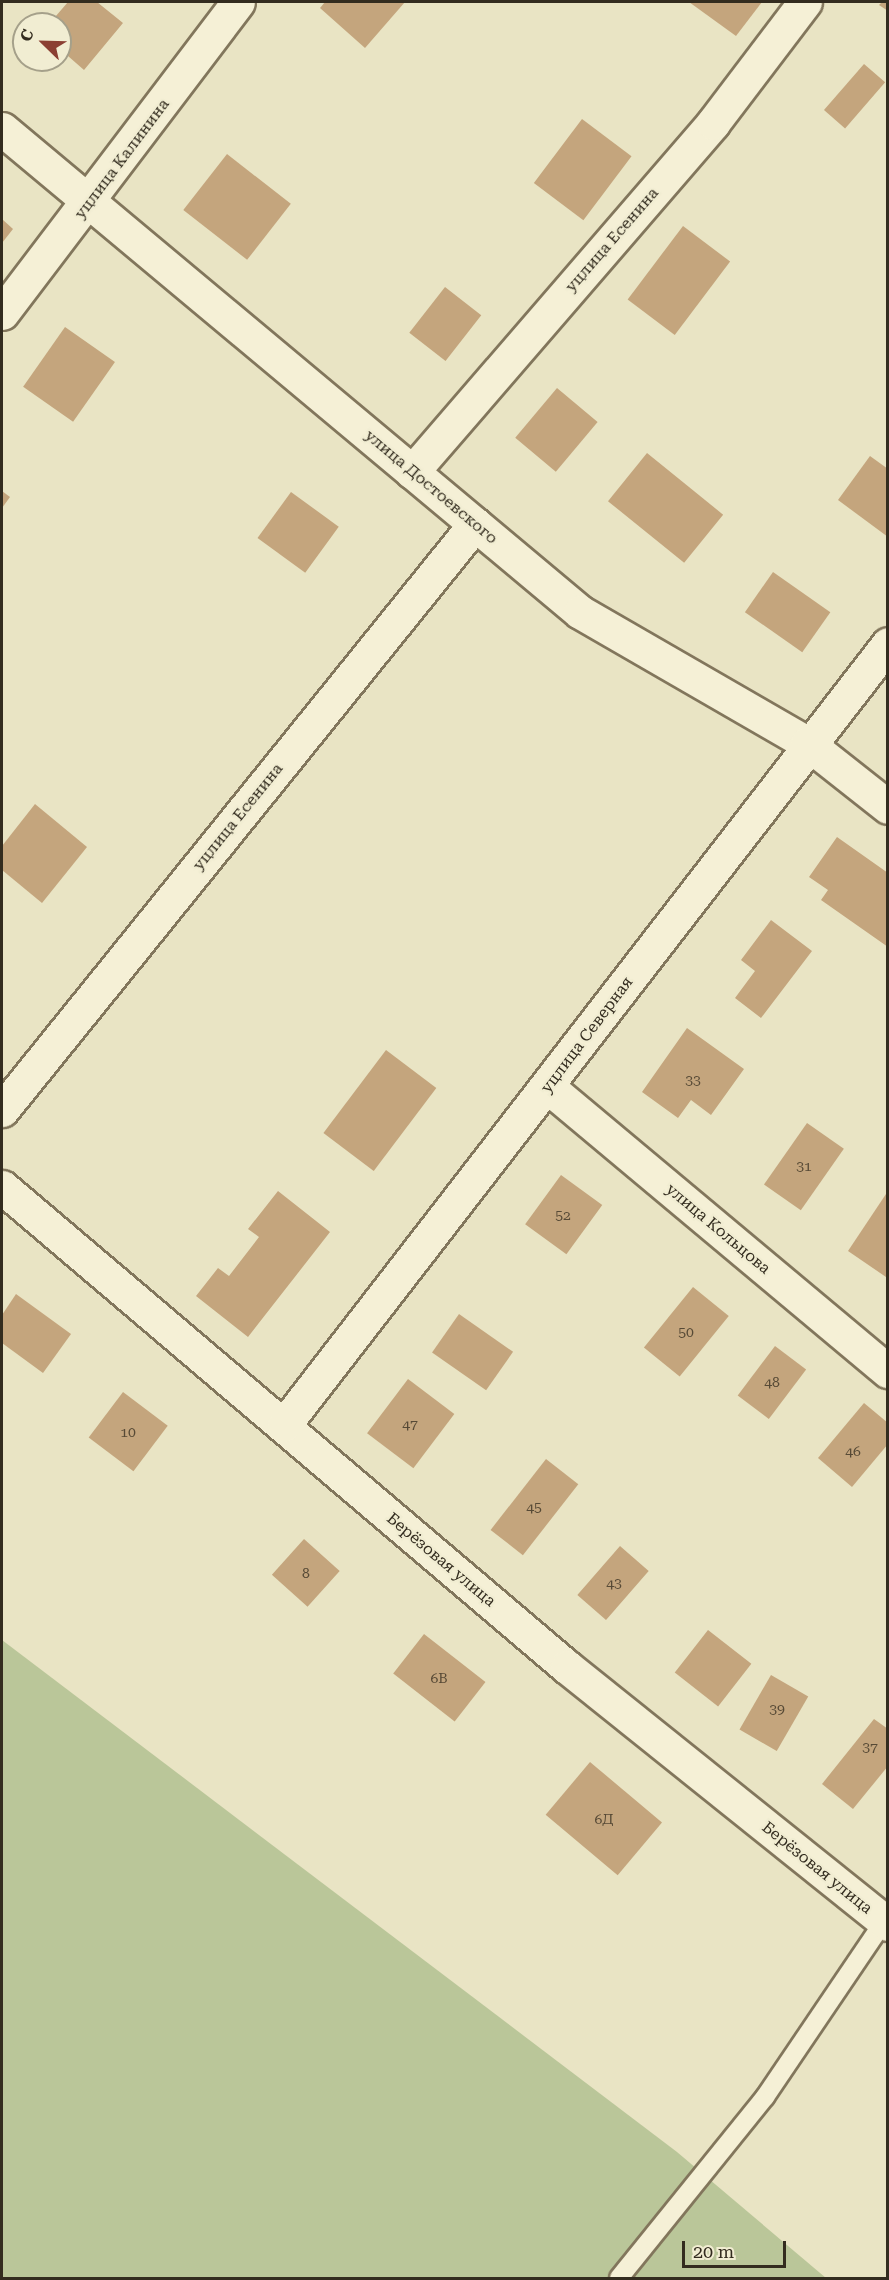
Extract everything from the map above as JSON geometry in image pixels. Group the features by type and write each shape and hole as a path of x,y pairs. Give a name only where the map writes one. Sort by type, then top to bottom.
{"street":[{"name":"уцлица Калинина","path":"2,313 90,203 238,2"},
{"name":"уцлица Есенина","path":"412,472 713,123 805,2"},
{"name":"улица Достоевского","path":"2,129 580,612 807,743 888,807"},
{"name":"уцлица Есенина","path":"2,1110 475,524"},
{"name":"уцлица Северная","path":"284,1425 548,1087 807,743 888,644"},
{"name":"улица Кольцова","path":"548,1087 888,1371"},
{"name":"Берёзовая улица","path":"2,1187 567,1667 886,1922"}],"lane":[{"path":"619,2278 765,2097 886,1922"}],"green space":[{"path":"2,1640 677,2152 826,2278 2,2278"}],"building":[{"path":"68,2 97,2 123,23 84,70 72,60 72,12 59,12"},
{"path":"325,2 405,2 365,48 320,8"},
{"path":"689,2 762,2 736,36"},
{"path":"882,2 888,2 888,11 879,5"},
{"path":"864,64 885,82 845,128 824,110"},
{"path":"582,119 632,156 583,220 534,183"},
{"path":"227,154 291,204 247,260 183,210"},
{"path":"2,219 13,229 2,243"},
{"path":"683,226 730,262 675,335 628,299"},
{"path":"445,287 481,315 446,361 409,333"},
{"path":"65,327 115,362 73,422 23,387"},
{"path":"557,388 598,422 556,472 515,438"},
{"path":"647,453 723,515 684,563 608,501"},
{"path":"870,456 888,469 888,537 838,500"},
{"path":"2,491 10,497 2,508"},
{"path":"291,492 339,527 305,573 257,538"},
{"path":"773,572 830,612 802,652 745,612"},
{"path":"35,804 87,847 42,903 2,870 2,846"},
{"path":"837,837 888,873 888,947 821,900 828,890 809,877"},
{"path":"771,920 812,951 761,1018 735,998 755,971 741,960"},
{"path":"687,1028 744,1069 711,1115 691,1100 678,1118 642,1092"},
{"path":"386,1050 436,1088 374,1171 323,1133"},
{"path":"807,1123 844,1149 801,1210 764,1184"},
{"path":"561,1175 602,1205 566,1254 525,1224"},
{"path":"278,1191 330,1232 248,1337 196,1296 218,1268 229,1276 259,1237 248,1229"},
{"path":"888,1191 888,1275 886,1277 848,1251"},
{"path":"693,1287 729,1316 680,1377 644,1348"},
{"path":"16,1294 71,1334 43,1373 2,1343 2,1315"},
{"path":"459,1314 513,1352 486,1390 432,1353"},
{"path":"775,1346 806,1369 769,1419 738,1396"},
{"path":"408,1379 454,1414 413,1468 367,1433"},
{"path":"123,1392 168,1426 133,1471 89,1438"},
{"path":"864,1403 888,1423 888,1444 852,1487 818,1458"},
{"path":"546,1459 578,1484 523,1555 491,1530"},
{"path":"304,1539 340,1571 308,1607 272,1575"},
{"path":"620,1546 649,1571 606,1620 577,1595"},
{"path":"708,1630 751,1664 718,1706 675,1673"},
{"path":"424,1634 485,1682 455,1721 393,1673"},
{"path":"771,1675 808,1696 777,1751 740,1730"},
{"path":"874,1719 888,1729 888,1766 853,1809 822,1784"},
{"path":"590,1762 662,1822 618,1875 546,1815"}]}
